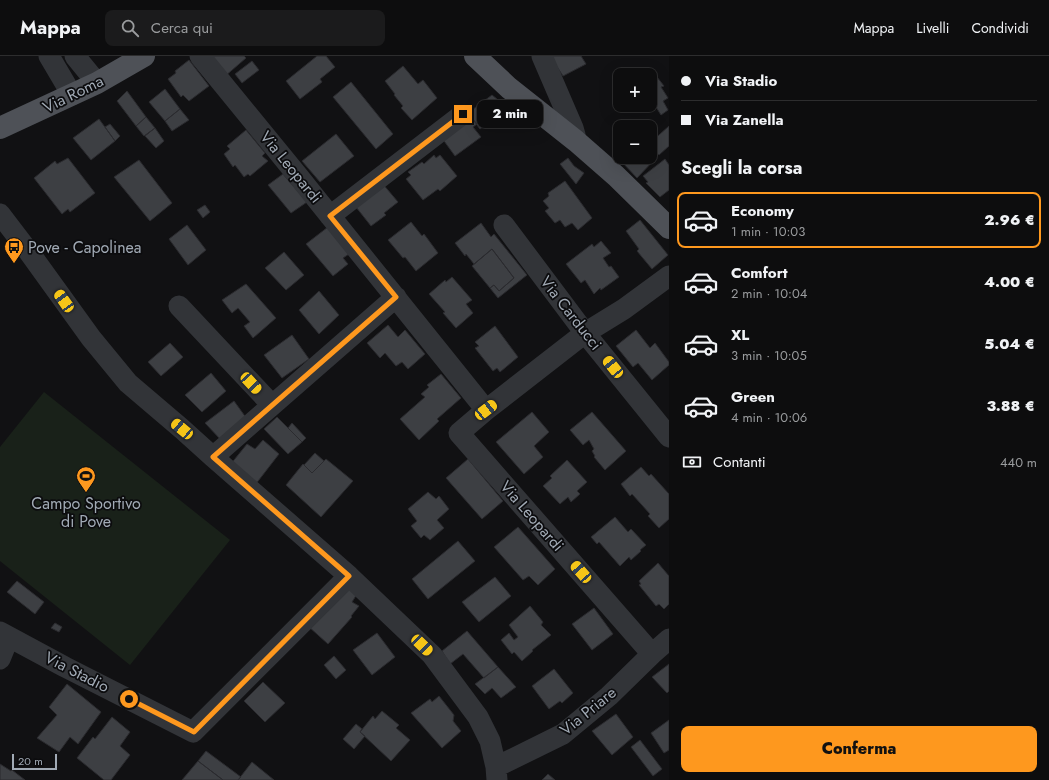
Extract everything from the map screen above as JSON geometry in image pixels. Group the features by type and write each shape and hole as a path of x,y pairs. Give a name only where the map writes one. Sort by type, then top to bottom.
{"main road":[{"name":"Via Roma","path":"0,128 97,83 144,56"},
{"path":"475,56 509,88 576,140 616,176 669,228"}],"street":[{"path":"49,56 72,95"},
{"path":"75,56 97,83"},
{"name":"Via Leopardi","path":"200,56 486,410 459,433 652,654"},
{"path":"542,56 576,140"},
{"path":"330,216 463,114"},
{"path":"0,214 91,338 128,383 349,576 432,655 478,717 490,742 497,774"},
{"name":"Via Carducci","path":"504,225 585,332 669,437"},
{"path":"486,410 585,332 624,309 669,276"},
{"path":"213,457 396,297"},
{"path":"179,306 272,405"},
{"name":"Via Stadio","path":"4,635 194,732 349,576"},
{"path":"0,659 4,635"},
{"name":"Via Priare","path":"497,774 563,734 609,696 669,639"}],"shaded area":[{"name":"Campo Sportivo di Pove","path":"44,392 230,540 130,665 0,561 0,447"}],"building":[{"path":"208,56 244,56 246,58 224,77"},
{"path":"317,56 326,56 335,67 320,79 322,82 300,99 286,81"},
{"path":"550,56 581,56 586,64 563,76"},
{"path":"189,60 209,86 189,101 183,95 181,97 168,79 176,73 175,71"},
{"path":"252,61 259,70 242,83 235,74"},
{"path":"403,66 418,84 423,80 437,98 412,120 401,108 403,106 385,81"},
{"path":"657,77 664,86 661,87 668,98 663,101 668,110 661,115 657,109"},
{"path":"351,82 393,134 376,149 333,97"},
{"path":"165,89 180,109 165,121 149,102"},
{"path":"127,91 146,117 136,126 117,101"},
{"path":"492,95 508,108 480,129 468,113"},
{"path":"180,109 189,120 172,131 165,121"},
{"path":"468,113 477,124 473,127 481,137 455,156 439,134"},
{"path":"146,117 155,128 144,136 136,126"},
{"path":"99,119 115,141 91,160 73,138"},
{"path":"110,124 120,136 115,141 105,127"},
{"path":"669,126 669,146 659,155 657,153 657,137"},
{"path":"155,128 164,141 156,148 145,136"},
{"path":"246,130 265,153 262,156 268,161 250,176 248,174 244,177 235,165 233,167 224,154 230,149 227,146"},
{"path":"336,134 354,156 320,182 302,161"},
{"path":"434,155 436,158 440,155 457,176 440,191 438,189 423,200 406,179 411,175 408,172 422,162 424,164"},
{"path":"68,158 95,193 70,212 68,209 62,214 34,178 55,161 57,164"},
{"path":"568,158 574,166 584,173 576,184 560,164"},
{"path":"665,159 669,165 669,190 660,197 646,183 648,182 643,176"},
{"path":"139,160 172,203 150,221 114,177"},
{"path":"624,164 650,164 637,178"},
{"path":"283,174 307,202 291,213 268,185"},
{"path":"565,181 592,218 578,230 572,223 565,227 560,220 555,223 545,211 549,208 543,201 549,196 548,193"},
{"path":"382,183 398,202 384,213 386,215 371,226 356,207"},
{"path":"205,205 210,212 203,218 197,210"},
{"path":"640,220 668,255 652,269 637,251 639,249 626,231"},
{"path":"411,222 422,236 424,234 438,253 416,271 405,257 403,258 388,240"},
{"path":"481,223 491,237 494,234 527,275 498,298 490,288 494,285 499,291 514,278 492,249 474,264 466,254 465,256 455,243"},
{"path":"187,225 206,250 188,265 169,239"},
{"path":"328,227 349,254 343,258 348,264 333,276 306,244"},
{"path":"601,241 611,253 603,258 609,267 611,266 619,277 601,290 600,288 594,294 585,280 581,283 566,264 592,244 594,247"},
{"path":"492,249 514,278 499,291 494,285 490,288 472,266"},
{"path":"284,252 304,275 286,290 265,268"},
{"path":"452,277 472,300 466,304 473,313 456,328 443,313 445,312 429,294 445,280 446,282"},
{"path":"246,284 276,318 253,338 244,326 250,322 238,308 232,313 222,300"},
{"path":"319,291 339,315 319,334 299,310"},
{"path":"388,325 398,337 405,330 425,354 408,369 402,362 396,366 385,353 380,358 367,343"},
{"path":"495,326 518,357 500,372 497,368 493,371 475,348 479,346 475,342"},
{"path":"636,330 650,348 655,343 669,362 669,365 652,380 638,363 633,367 616,346"},
{"path":"292,335 309,359 282,378 264,355"},
{"path":"170,343 183,357 161,376 148,362"},
{"path":"211,373 226,391 202,412 185,395"},
{"path":"441,374 461,398 437,419 439,421 419,440 400,419 425,397 421,394 429,387 427,385"},
{"path":"234,401 247,419 221,440 205,423"},
{"path":"532,412 549,432 534,446 543,457 524,474 496,442"},
{"path":"592,412 626,451 605,470 594,457 595,456 592,451 594,449 589,440 583,445 570,430"},
{"path":"277,417 302,442 288,454 264,429"},
{"path":"292,423 306,438 302,442 288,428"},
{"path":"263,440 279,454 255,485 230,465 247,444 255,449"},
{"path":"315,453 324,461 312,473 304,465"},
{"path":"326,459 353,481 321,517 286,485 303,464 312,473"},
{"path":"468,459 503,501 482,519 446,478"},
{"path":"567,460 587,482 577,491 580,494 571,502 568,497 560,504 543,486 552,478 550,476"},
{"path":"641,467 649,476 651,474 669,494 669,519 659,528 648,516 650,514 632,494 630,496 621,484"},
{"path":"428,492 436,499 439,496 449,509 437,520 444,528 430,540 424,535 421,538 411,526 417,521 408,509"},
{"path":"615,517 628,532 631,529 646,545 631,560 629,557 620,566 599,542 597,544 591,537"},
{"path":"518,527 555,569 538,585 529,576 523,580 494,547"},
{"path":"458,541 475,561 428,599 412,579"},
{"path":"658,563 669,576 669,604 664,609 659,604 656,606 639,585 641,584 639,581"},
{"path":"495,577 511,596 479,622 462,602"},
{"path":"17,581 44,602 35,614 7,592"},
{"path":"347,587 357,594 352,602 359,606 351,616 352,617 328,644 308,626"},
{"path":"530,606 543,622 541,625 551,635 532,650 533,651 522,661 514,652 512,654 501,640 509,633 514,640 518,637 509,625"},
{"path":"594,608 613,634 592,650 572,624"},
{"path":"55,623 62,627 59,632 51,628"},
{"path":"467,631 498,667 484,678 463,654 450,664 442,651"},
{"path":"377,633 395,657 372,675 353,650"},
{"path":"334,656 346,670 336,679 324,665"},
{"path":"669,664 669,691 667,693 652,677"},
{"path":"498,667 516,687 501,698 492,688 485,694 475,684"},
{"path":"554,669 573,693 562,703 560,701 549,709 532,686"},
{"path":"263,682 285,703 265,722 244,701"},
{"path":"67,684 101,712 78,744 70,737 59,752 37,738 57,715 49,707"},
{"path":"439,696 454,715 453,721 461,731 442,748 411,713 430,699 432,702"},
{"path":"382,711 399,725 396,728 410,740 391,761 360,732 373,716 375,719"},
{"path":"616,714 633,737 612,755 592,731"},
{"path":"112,717 130,732 120,746 130,755 111,780 104,780 77,758 93,737 95,739"},
{"path":"669,720 669,750 664,753 651,733"},
{"path":"356,724 362,729 360,732 365,736 354,749 343,739"},
{"path":"640,740 662,769 653,776 631,747"},
{"path":"206,751 241,777 238,780 223,780 198,761"},
{"path":"198,761 223,780 182,780"},
{"path":"252,762 274,780 238,780"},
{"path":"0,764 11,771 12,770 25,780 0,780"},
{"path":"548,774 555,780 542,780"}],"place":[{"name":"Pove - Capolinea","path":"14,264"},
{"name":"Campo Sportivo di Pove","path":"86,493"}],"route":[{"path":"129,699 194,732 349,576 213,457 396,297 330,216 463,114"}]}
